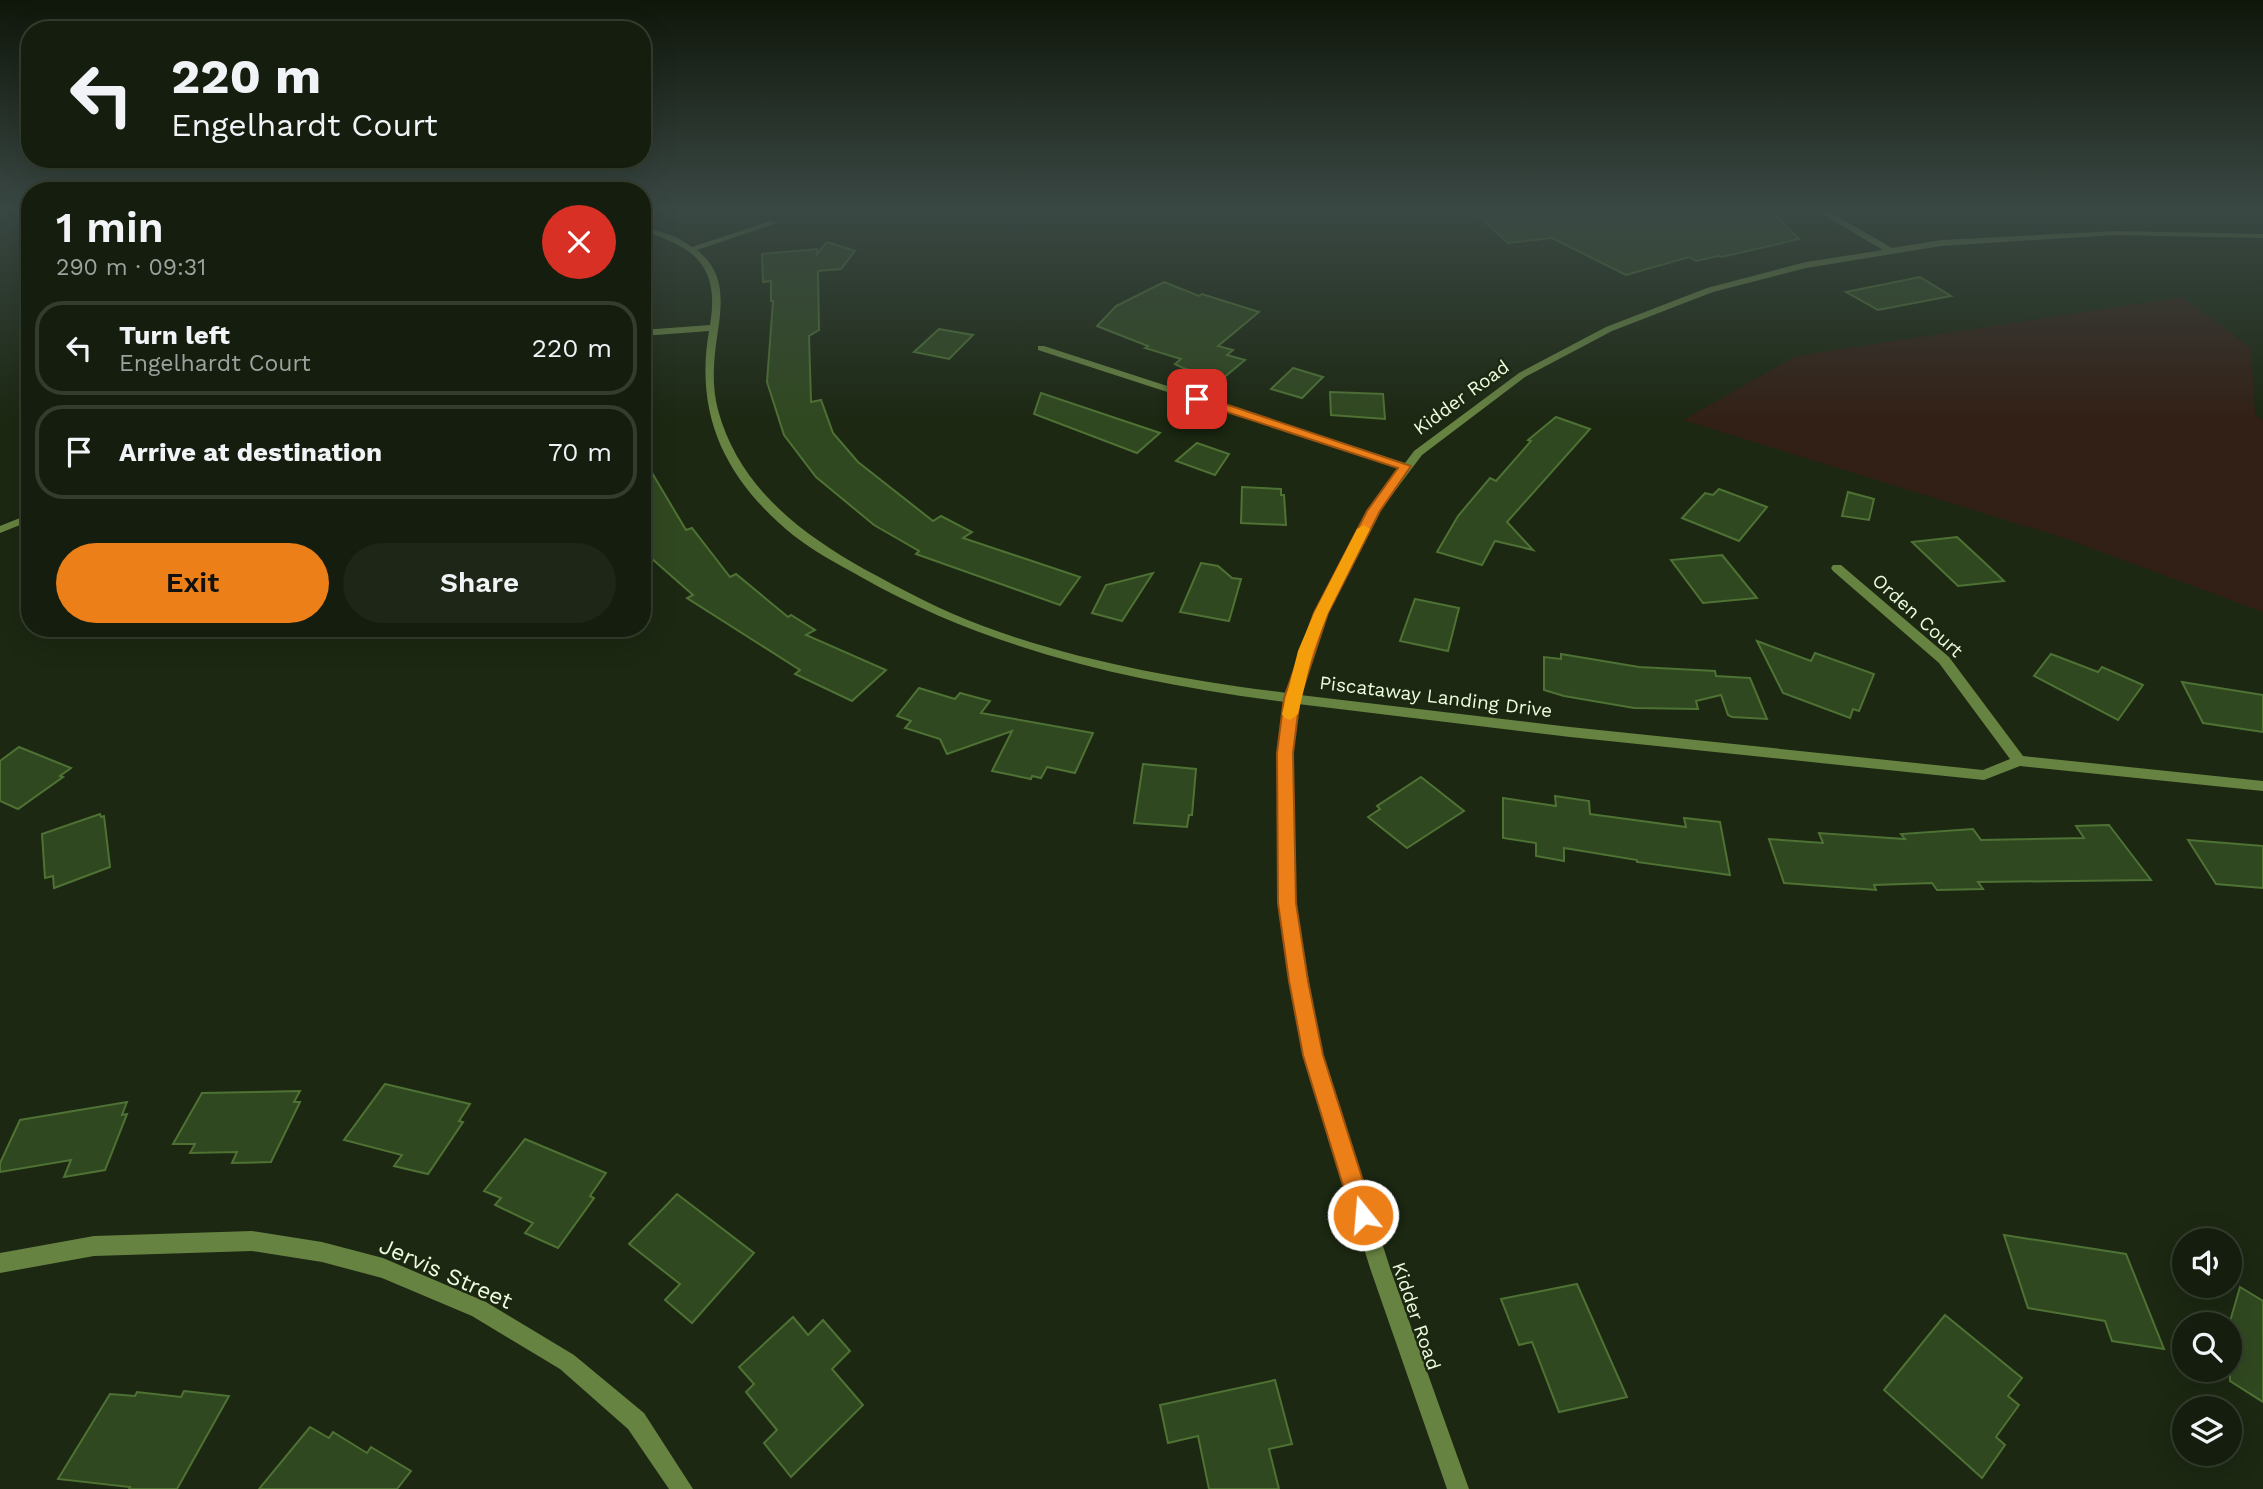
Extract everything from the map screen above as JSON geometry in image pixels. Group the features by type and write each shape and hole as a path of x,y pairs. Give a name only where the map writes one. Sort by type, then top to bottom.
{"street":[{"name":"Piscataway Landing Drive","path":"713,280 717,314 712,328 709,387 728,450 741,474 799,533 849,566 891,592 1008,642 1127,673 1292,698 1528,727 1984,775 2019,761 2263,786"},
{"name":"Kidder Road","path":"1458,1489 1380,1268 1311,1043 1287,903 1285,753 1292,698 1321,613 1374,511 1405,466 1448,428 1522,375 1609,328 1674,302 1741,280"},
{"path":"651,332 712,328"},
{"path":"1041,348 1405,466"},
{"path":"0,530 21,521"},
{"name":"Orden Court","path":"1837,568 1944,660 2019,761"},
{"name":"Jervis Street","path":"0,1263 94,1245 252,1241 322,1252 383,1268 478,1309 567,1362 636,1421 682,1489"}],"shaded area":[{"path":"2182,297 2251,348 2255,415 2263,420 2263,612 2064,538 1683,420 1796,356"}],"building":[{"path":"763,280 818,280 819,330 809,336 811,402 821,400 833,433 858,462 933,521 941,516 972,532 963,538 1080,577 1060,605 916,554 919,551 874,525 816,477 784,435 767,382 773,301 771,281"},
{"path":"1903,280 1926,280 1951,296 1878,310 1846,292"},
{"path":"1164,282 1199,296 1202,294 1259,312 1218,346 1233,350 1227,355 1245,360 1221,380 1183,368 1175,364 1181,359 1145,348 1148,346 1097,326 1116,306"},
{"path":"939,329 973,335 949,359 914,352"},
{"path":"1293,368 1323,377 1302,398 1271,389"},
{"path":"1330,392 1383,394 1385,419 1331,415"},
{"path":"1041,393 1160,433 1137,453 1034,414"},
{"path":"1556,417 1590,429 1507,522 1533,550 1495,541 1482,565 1437,552 1458,516 1490,478 1496,481 1531,441 1528,440"},
{"path":"1197,443 1229,454 1215,475 1176,461"},
{"path":"651,471 686,530 692,528 730,577 736,574 788,617 791,615 815,630 806,635 886,670 852,701 795,674 800,670 687,598 693,595 651,558"},
{"path":"1242,487 1281,489 1281,495 1284,495 1286,525 1241,523"},
{"path":"1719,489 1767,507 1739,541 1682,518 1705,493 1713,495"},
{"path":"1848,492 1874,499 1869,520 1842,516"},
{"path":"1957,537 2004,581 1958,586 1912,542"},
{"path":"1722,555 1757,598 1703,603 1671,560"},
{"path":"1201,563 1218,566 1232,578 1241,579 1229,621 1180,612"},
{"path":"1153,573 1122,621 1092,613 1106,585"},
{"path":"1415,599 1459,608 1448,651 1400,641"},
{"path":"1757,641 1811,661 1815,653 1874,674 1859,711 1853,709 1850,718 1783,693"},
{"path":"1561,654 1639,667 1715,671 1716,676 1750,678 1767,719 1728,715 1721,695 1696,701 1698,709 1634,708 1544,690 1544,657 1561,659"},
{"path":"2051,654 2098,672 2102,667 2143,685 2118,720 2034,676"},
{"path":"2182,682 2263,695 2263,732 2203,723"},
{"path":"919,688 955,699 960,693 990,701 981,713 1093,733 1075,773 1047,767 1041,778 1032,776 1031,779 992,771 1012,731 947,754 940,739 905,728 911,721 897,716"},
{"path":"19,747 71,768 60,776 63,777 18,809 0,801 0,761"},
{"path":"1143,764 1196,769 1192,815 1189,815 1187,827 1134,823"},
{"path":"1421,777 1464,811 1407,848 1368,817 1380,809 1377,806"},
{"path":"1555,796 1589,801 1590,814 1686,827 1684,818 1720,822 1730,875 1564,848 1564,861 1536,856 1536,843 1503,838 1503,798 1556,806"},
{"path":"100,814 101,817 104,816 110,867 54,888 53,876 45,878 42,834"},
{"path":"2109,825 2151,880 1978,882 1983,889 1937,890 1932,883 1874,885 1876,890 1784,883 1769,839 1823,843 1819,833 1905,839 1901,834 1973,829 1981,840 2084,838 2076,826"},
{"path":"2188,840 2263,846 2263,888 2216,884"},
{"path":"385,1084 470,1104 459,1121 463,1122 428,1174 394,1166 402,1155 344,1140"},
{"path":"300,1091 294,1102 300,1102 271,1162 232,1163 237,1152 190,1153 195,1144 173,1144 202,1093"},
{"path":"127,1102 122,1115 127,1114 105,1170 64,1177 71,1160 0,1172 0,1163 20,1120"},
{"path":"525,1139 606,1173 590,1196 594,1198 558,1248 525,1233 533,1223 495,1205 501,1198 484,1191"},
{"path":"677,1194 754,1253 692,1323 665,1300 680,1284 629,1244"},
{"path":"2004,1235 2126,1254 2164,1349 2112,1341 2105,1321 2028,1308"},
{"path":"1577,1284 1627,1397 1559,1412 1532,1342 1519,1345 1501,1299"},
{"path":"2242,1288 2263,1301 2263,1402 2232,1382 2242,1382 2242,1312 2233,1312 2237,1298 2242,1298"},
{"path":"1945,1315 2022,1378 2008,1396 2019,1405 1996,1437 2005,1445 1982,1478 1884,1390"},
{"path":"793,1317 808,1335 823,1320 850,1351 832,1369 863,1405 791,1477 764,1443 777,1430 746,1392 754,1384 739,1367"},
{"path":"1275,1380 1292,1444 1269,1449 1279,1489 1209,1489 1198,1436 1168,1443 1160,1405"},
{"path":"184,1391 229,1396 177,1489 129,1489 130,1487 58,1479 110,1394 135,1396 137,1392 181,1397"},
{"path":"310,1427 329,1438 333,1432 367,1453 371,1447 411,1471 397,1489 259,1489"}],"slow traffic":[{"path":"1290,714 1306,651 1321,613 1364,529"}],"route":[{"path":"1197,399 1405,466 1374,511 1321,613 1292,698 1285,753 1287,903 1298,981 1313,1055 1363,1215"}]}
